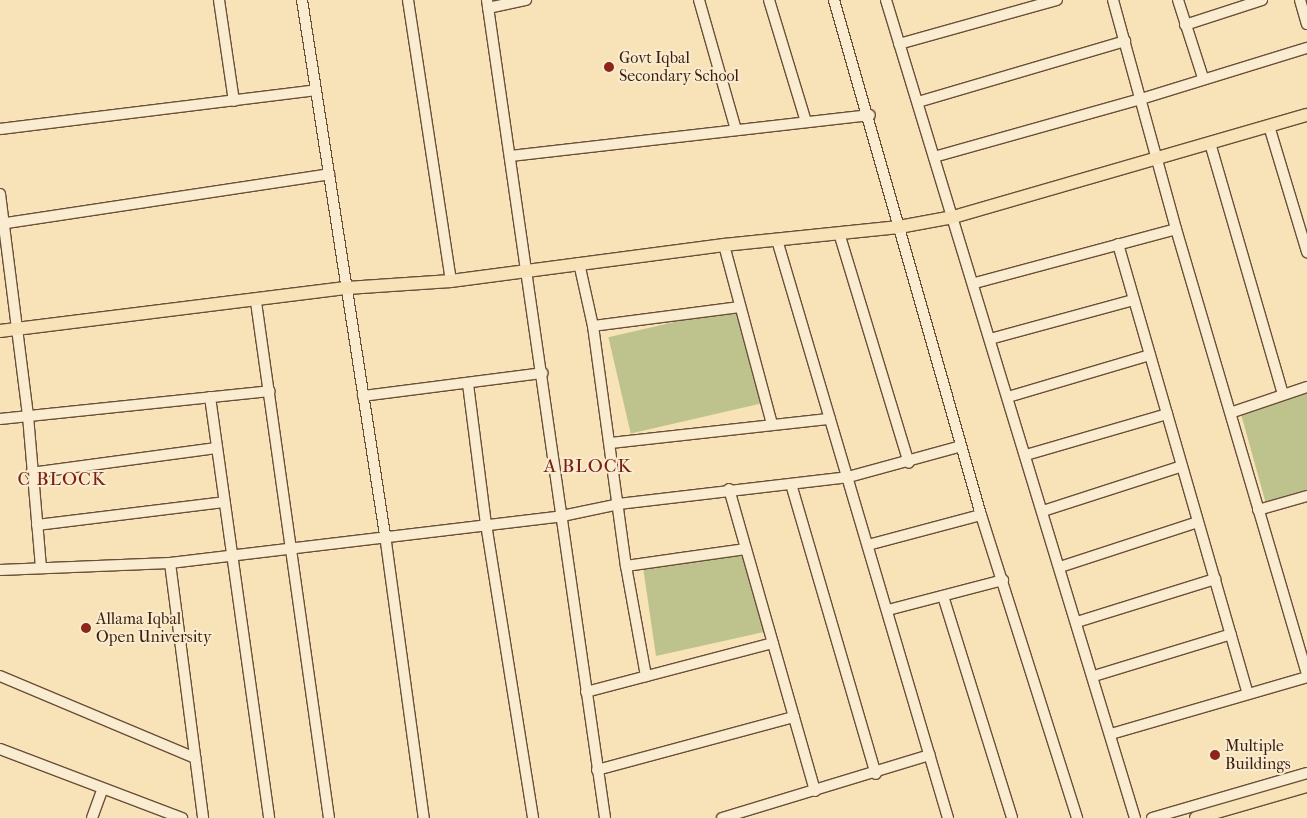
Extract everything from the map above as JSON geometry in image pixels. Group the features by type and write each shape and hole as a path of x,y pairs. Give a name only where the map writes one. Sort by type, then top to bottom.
{"main road":[{"path":"0,332 256,302 347,288 450,281 579,262 899,227 953,217 1157,160 1307,115"},
{"path":"1196,818 1307,786"}],"street":[{"path":"219,0 234,101"},
{"path":"302,0 385,535 424,818"},
{"path":"408,0 450,281"},
{"path":"526,0 488,4 543,372 605,818"},
{"path":"699,0 736,130"},
{"path":"769,0 806,122"},
{"path":"834,0 870,114 899,227 981,515 1077,818"},
{"path":"886,0 975,283 990,339 1094,676 1135,818"},
{"path":"900,44 1057,0"},
{"path":"1111,734 1307,676 1258,510 1233,412 1176,229 1113,0"},
{"path":"1178,0 1203,78"},
{"path":"1185,25 1262,0"},
{"path":"1300,0 1307,24"},
{"path":"918,102 1125,41"},
{"path":"934,157 1141,99 1203,78 1307,48"},
{"path":"0,129 316,90"},
{"path":"510,156 870,114"},
{"path":"1269,126 1307,252"},
{"path":"1210,143 1283,394"},
{"path":"1,224 329,174"},
{"path":"0,194 1,224 28,416 31,473 41,567"},
{"path":"975,283 1176,229"},
{"path":"839,233 909,463"},
{"path":"777,240 948,818"},
{"path":"1118,244 1248,694"},
{"path":"724,245 739,307 772,424"},
{"path":"579,262 593,326 611,444 626,566 646,676"},
{"path":"990,339 1134,300"},
{"path":"256,302 330,818"},
{"path":"593,326 739,307"},
{"path":"1008,397 1150,355"},
{"path":"363,396 468,384 543,372"},
{"path":"468,384 486,524 533,818"},
{"path":"1233,412 1307,387"},
{"path":"0,419 270,392"},
{"path":"210,397 269,818"},
{"path":"1026,455 1167,414"},
{"path":"611,444 772,424 830,419"},
{"path":"0,570 170,563 385,535 562,516 619,504 729,489 848,478 909,463 961,446"},
{"path":"31,473 216,448"},
{"path":"1043,511 1182,466"},
{"path":"791,484 876,774"},
{"path":"729,489 815,791"},
{"path":"1258,510 1307,496"},
{"path":"37,525 224,502"},
{"path":"868,545 981,515"},
{"path":"1060,567 1198,522"},
{"path":"626,566 746,549"},
{"path":"170,563 203,818"},
{"path":"1077,622 1215,579"},
{"path":"888,610 1003,580"},
{"path":"943,596 1012,818"},
{"path":"1094,676 1231,634"},
{"path":"586,692 773,643"},
{"path":"0,676 195,758"},
{"path":"598,770 794,717"},
{"path":"0,749 102,790 182,818"},
{"path":"722,818 876,774 930,755"},
{"path":"1152,818 1307,773"},
{"path":"92,818 102,790"}],"green space":[{"path":"739,307 761,403 631,434 608,337"},
{"path":"1307,393 1307,492 1266,504 1241,414"},
{"path":"745,544 769,631 656,656 642,560"}],"place":[{"name":"Govt Iqbal Secondary School","path":"609,67"},
{"name":"Allama Iqbal Open University","path":"86,628"},
{"name":"Multiple Buildings","path":"1215,755"}],"district":[{"name":"A BLOCK","path":"588,467"},
{"name":"C BLOCK","path":"62,480"}]}
